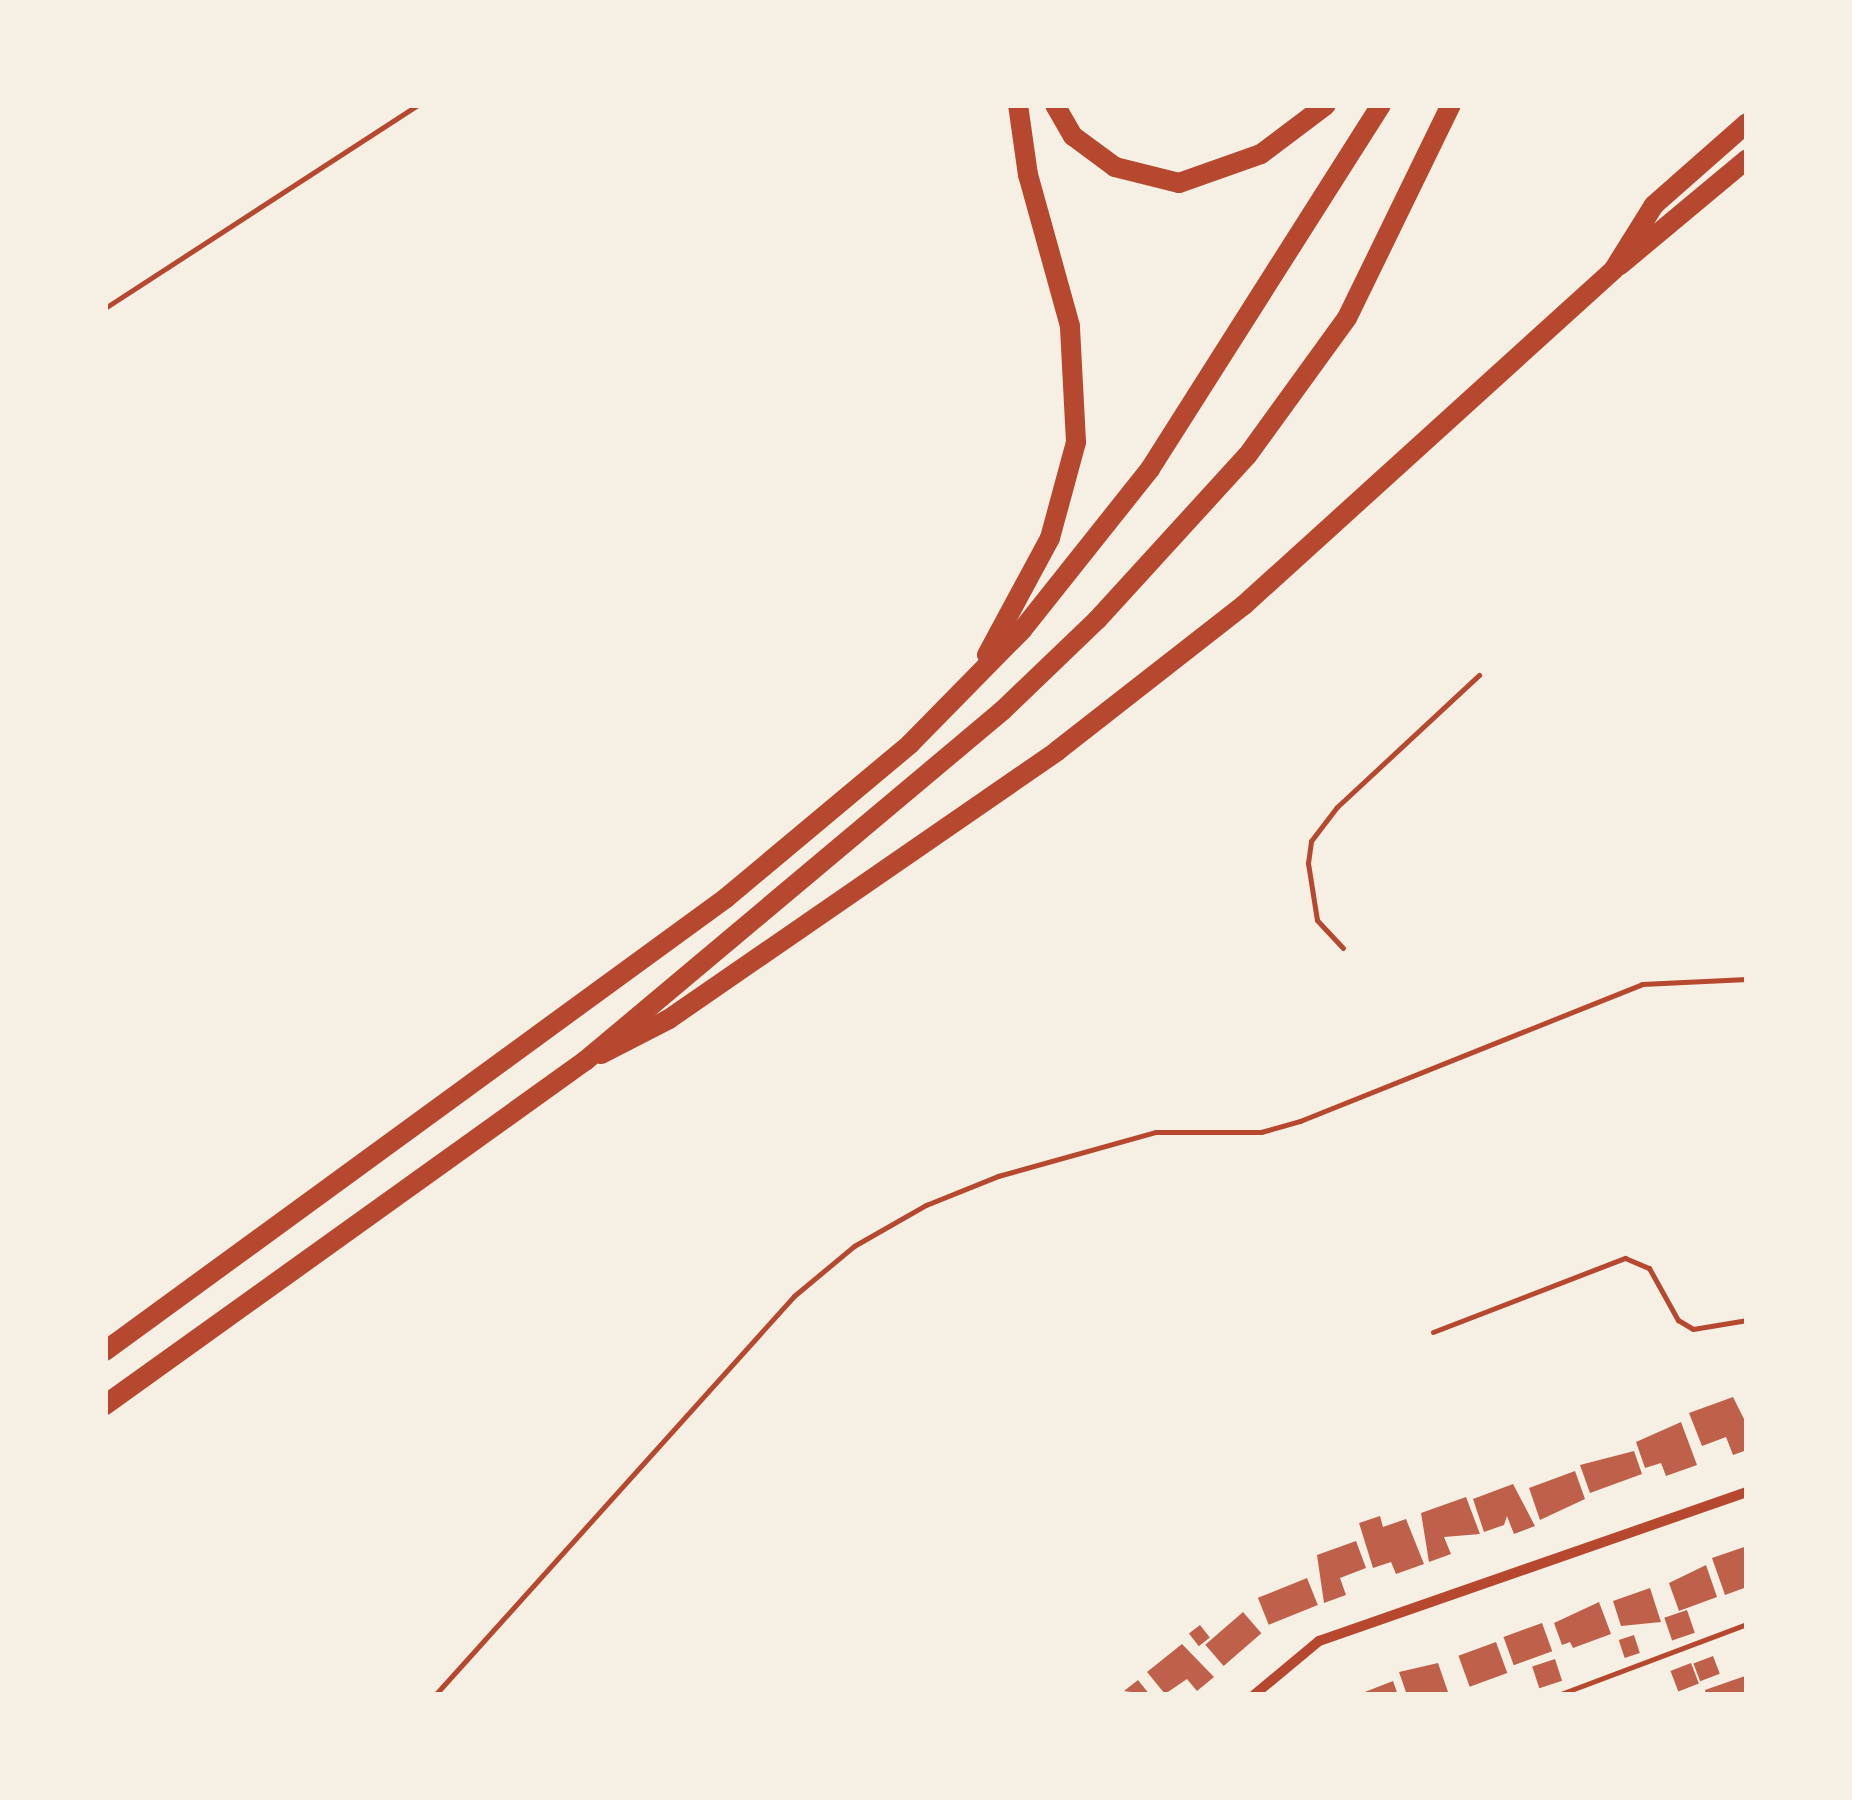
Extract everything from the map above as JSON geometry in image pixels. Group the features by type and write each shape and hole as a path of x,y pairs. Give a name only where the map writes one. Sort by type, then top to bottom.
{"highway":[{"path":"974,678 1050,538 1076,442 1070,326 1028,175 1018,105"},
{"path":"1056,105 1074,136 1115,167 1179,184 1261,154 1326,105"},
{"path":"105,1351 726,898 910,744 1064,582 1150,468 1380,105"},
{"path":"105,1405 585,1061 1002,711 1143,574 1247,456 1348,318 1451,105"},
{"path":"1614,269 1654,204 1747,123"},
{"path":"585,1061 668,1019 1072,739 1244,606 1614,269 1747,158"}],"street":[{"path":"1254,1695 1319,1641 1747,1492"}],"lane":[{"path":"105,308 418,105"},
{"path":"1343,948 1317,920 1308,863 1311,841 1337,807 1479,675"},
{"path":"436,1695 794,1296 854,1246 926,1205 998,1176 1156,1132 1261,1132 1300,1122 1642,984 1747,979"},
{"path":"1432,1332 1625,1258 1648,1268 1678,1320 1693,1329 1747,1320"},
{"path":"1558,1695 1747,1624"}],"building":[{"path":"1733,1397 1747,1425 1747,1450 1733,1455 1726,1437 1702,1446 1689,1413"},
{"path":"1681,1422 1697,1465 1666,1476 1661,1463 1645,1468 1636,1442"},
{"path":"1634,1451 1642,1474 1590,1493 1580,1465"},
{"path":"1575,1471 1585,1499 1540,1520 1529,1488"},
{"path":"1513,1484 1535,1526 1514,1534 1507,1516 1504,1525 1484,1532 1473,1499"},
{"path":"1466,1497 1480,1534 1444,1537 1451,1554 1429,1562 1421,1513"},
{"path":"1380,1516 1383,1527 1406,1519 1424,1564 1396,1574 1391,1562 1373,1568 1359,1523"},
{"path":"1356,1541 1366,1568 1340,1578 1346,1595 1324,1603 1317,1555"},
{"path":"1747,1546 1747,1587 1725,1595 1712,1558"},
{"path":"1706,1565 1717,1597 1679,1611 1669,1583"},
{"path":"1307,1578 1318,1605 1269,1625 1258,1598"},
{"path":"1650,1588 1661,1622 1621,1626 1613,1601"},
{"path":"1599,1602 1611,1634 1573,1648 1570,1642 1562,1645 1554,1623"},
{"path":"1687,1610 1695,1633 1672,1641 1664,1618"},
{"path":"1243,1612 1261,1633 1224,1666 1205,1645"},
{"path":"1542,1623 1552,1651 1514,1665 1503,1637"},
{"path":"1200,1625 1210,1638 1199,1646 1189,1634"},
{"path":"1634,1635 1640,1653 1625,1658 1619,1640"},
{"path":"1496,1642 1507,1673 1470,1687 1458,1656"},
{"path":"1182,1644 1214,1677 1197,1691 1187,1679 1165,1694 1147,1672"},
{"path":"1713,1656 1720,1674 1700,1681 1693,1664"},
{"path":"1555,1659 1562,1681 1539,1688 1532,1666"},
{"path":"1438,1663 1448,1692 1407,1695 1399,1672"},
{"path":"1691,1663 1699,1684 1678,1691 1670,1671"},
{"path":"1745,1676 1747,1695 1706,1695 1705,1690"},
{"path":"1138,1680 1150,1695 1124,1691"},
{"path":"1393,1681 1398,1695 1357,1695"}]}
